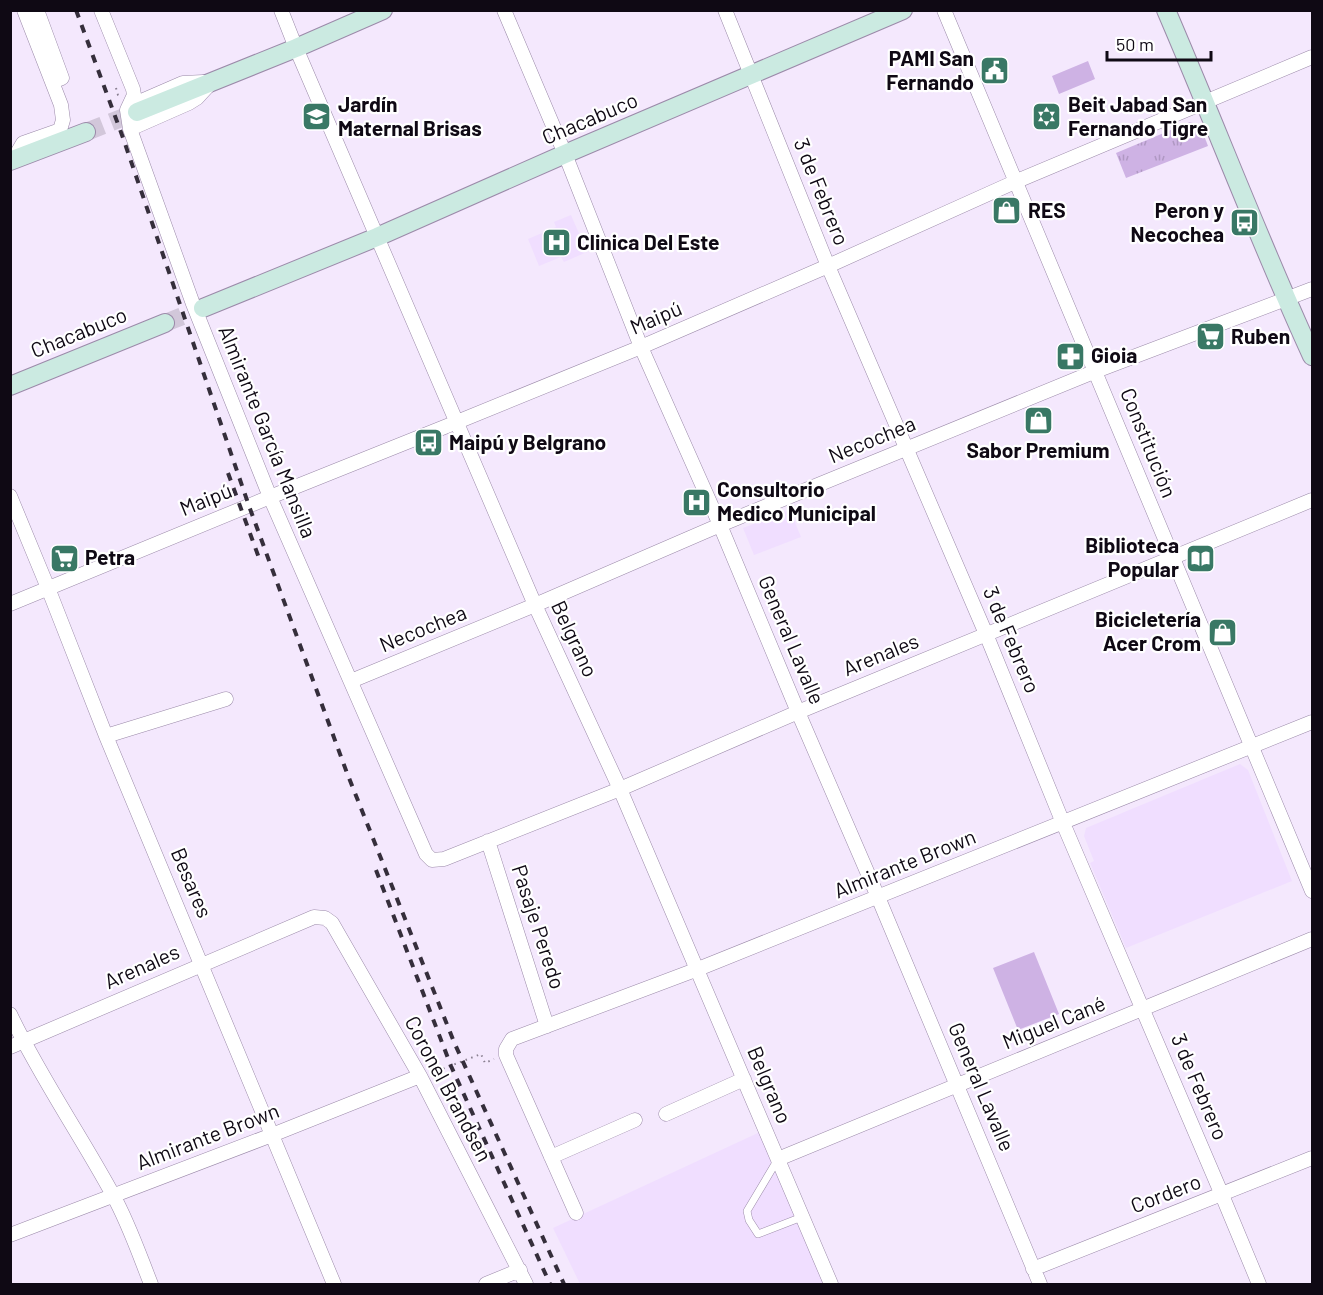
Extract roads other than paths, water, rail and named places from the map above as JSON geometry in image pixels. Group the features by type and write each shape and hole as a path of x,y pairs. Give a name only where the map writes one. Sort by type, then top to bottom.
{"street":[{"path":"12,161 23,143 60,130 63,120 61,105 24,10"},
{"path":"37,10 63,78 52,82"},
{"name":"Almirante García Mansilla","path":"101,10 133,89 132,116 198,306 270,497 426,854 432,860"},
{"name":"Belgrano","path":"281,10 535,605 620,789 698,969 831,1284"},
{"path":"132,116 383,10"},
{"name":"General Lavalle","path":"504,10 565,154 641,347 720,525 1040,1284"},
{"name":"3 de Febrero","path":"725,10 828,266 987,634 1063,824 1259,1284"},
{"name":"Chacabuco","path":"198,306 377,237 903,10"},
{"name":"Constitución","path":"944,10 1312,891"},
{"path":"1166,10 1312,356"},
{"name":"Maipú","path":"10,604 641,347 1017,181 1312,57"},
{"path":"12,161 86,132"},
{"name":"Necochea","path":"351,681 720,525 1096,371 1312,289"},
{"name":"Chacabuco","path":"10,386 165,323"},
{"name":"Besares","path":"10,496 106,736 334,1284"},
{"name":"Arenales","path":"432,860 444,859 620,789 798,712 1312,500"},
{"path":"106,736 226,699"},
{"name":"Almirante Brown","path":"551,1157 506,1055 506,1049 512,1039 698,969 1312,722"},
{"name":"Pasaje Peredo","path":"488,841 547,1026"},
{"name":"Arenales","path":"17,1045 314,917 325,918"},
{"name":"Coronel Brandsen","path":"325,918 332,923 424,1071 526,1284"},
{"name":"Miguel Cané","path":"778,1159 1312,939"},
{"path":"10,1014 17,1045 114,1196 151,1284"},
{"name":"Almirante Brown","path":"10,1235 272,1135 424,1071"},
{"path":"666,1114 744,1079"},
{"path":"576,1213 551,1157 635,1120"},
{"name":"Cordero","path":"1033,1269 1312,1158"},
{"path":"486,1284 520,1270"}],"lane":[{"path":"778,1159 747,1211 749,1220 758,1234 802,1217"}],"tunnel":[{"path":"86,132 137,112"},
{"path":"165,323 203,308"}],"railway":[{"path":"76,10 122,135 249,506 347,773 454,1042 564,1284"},
{"path":"228,473 259,558"},
{"path":"376,870 451,1066 550,1284"}],"place":[{"name":"PAMI San Fernando","path":"995,71"},
{"name":"Jardín Maternal Brisas","path":"317,117"},
{"name":"Beit Jabad San Fernando Tigre","path":"1047,117"},
{"name":"RES","path":"1007,211"},
{"name":"Peron y Necochea","path":"1245,223"},
{"name":"Clinica Del Este","path":"556,243"},
{"name":"Ruben","path":"1210,337"},
{"name":"Gioia","path":"1070,356"},
{"name":"Sabor Premium","path":"1038,420"},
{"name":"Maipú y Belgrano","path":"428,443"},
{"name":"Consultorio Medico Municipal","path":"696,502"},
{"name":"Petra","path":"64,558"},
{"name":"Biblioteca Popular","path":"1200,558"},
{"name":"Bicicletería Acer Crom","path":"1222,632"}]}
